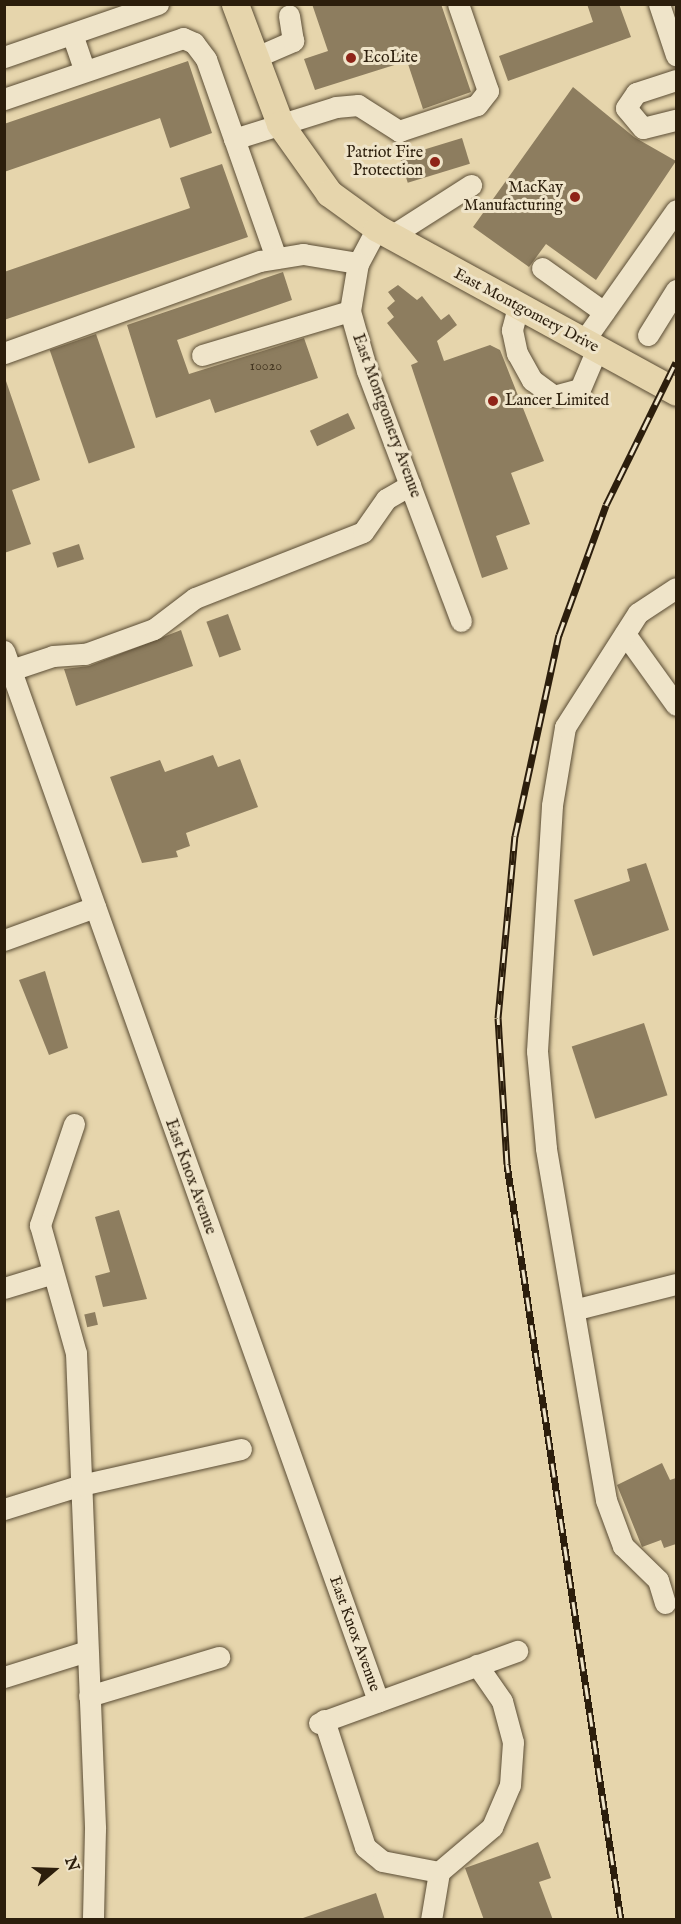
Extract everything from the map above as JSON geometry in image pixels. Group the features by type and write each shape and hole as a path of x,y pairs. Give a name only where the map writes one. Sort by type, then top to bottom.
{"main road":[{"path":"235,4 280,124 329,193 384,232"},
{"name":"East Montgomery Drive","path":"384,232 676,392"}],"street":[{"path":"4,57 158,4"},
{"path":"234,139 280,124 358,105 399,131 477,105 488,91 458,4"},
{"path":"659,4 676,55"},
{"path":"254,58 293,41 289,15"},
{"path":"72,34 86,71"},
{"path":"4,99 183,38 207,59 276,258"},
{"path":"676,80 636,93 626,108 643,129 676,120"},
{"path":"384,232 471,185"},
{"path":"518,306 512,330 517,353 531,380 554,396 580,390 590,345 604,312 676,211"},
{"name":"East Montgomery Avenue","path":"384,232 358,263 350,311 410,485 461,621"},
{"path":"4,353 276,258 303,254 358,263"},
{"path":"542,268 604,312"},
{"path":"648,335 676,290"},
{"path":"202,355 350,311"},
{"path":"8,661 85,654 153,629 195,597 363,532 386,499 410,485"},
{"path":"665,1603 658,1581 634,1562 611,1520 577,1309 546,1148 537,1051 552,805 565,727 625,634 648,604 676,588"},
{"path":"625,634 676,705"},
{"name":"East Knox Avenue","path":"8,661 378,1701"},
{"path":"5,940 95,907"},
{"path":"74,1124 40,1225 76,1353 89,1696 93,1920"},
{"path":"4,1288 54,1273"},
{"path":"577,1309 676,1284"},
{"path":"4,1509 81,1485 241,1449"},
{"path":"439,1872 382,1861 365,1847 321,1722 518,1650"},
{"path":"4,1677 87,1651"},
{"path":"89,1696 219,1657"},
{"path":"431,1920 439,1872 492,1827 510,1785 513,1742 502,1701 477,1665"}],"building":[{"name":"EcoLite","path":"312,4 441,4 471,92 423,109 407,61 315,90 304,59 328,51"},
{"path":"587,4 619,4 631,37 508,81 499,56 593,22"},
{"path":"188,61 212,133 170,148 160,118 4,172 4,124"},
{"name":"MacKay Manufacturing","path":"573,87 634,137 676,161 596,280 546,244 529,267 473,227"},
{"name":"Patriot Fire Protection","path":"462,138 470,164 408,183 400,157"},
{"path":"222,164 248,237 4,320 4,272 190,208 180,178"},
{"path":"283,272 292,300 177,340 189,374 304,338 318,378 215,413 210,399 156,418 127,325"},
{"path":"398,285 417,300 422,296 441,320 449,314 457,325 437,341 444,361 490,345 500,350 544,461 511,473 530,524 496,536 508,569 482,578 411,365 418,362 387,323 394,317 387,308 395,301 388,292"},
{"path":"96,334 135,447 89,463 50,350"},
{"path":"6,381 40,480 12,490 31,544 4,553"},
{"path":"348,413 355,428 317,446 310,431"},
{"path":"79,544 84,559 57,568 52,553"},
{"path":"228,614 241,650 219,658 206,622"},
{"path":"181,630 193,666 76,706 64,669 89,666"},
{"path":"213,755 218,767 240,759 258,807 186,833 190,846 176,851 178,857 142,863 110,777 160,760 165,772"},
{"path":"646,863 669,930 593,956 574,900 630,881 627,869"},
{"path":"45,971 68,1048 49,1055 19,980"},
{"path":"644,1023 667,1095 595,1119 572,1046"},
{"path":"119,1210 147,1299 103,1307 95,1276 110,1272 95,1217"},
{"path":"95,1312 98,1325 87,1327 84,1314"},
{"path":"662,1463 670,1480 676,1478 676,1544 664,1548 661,1540 642,1547 617,1485"},
{"path":"538,1842 551,1878 539,1882 553,1920 484,1920 465,1868"},
{"path":"376,1893 385,1920 303,1920 303,1918"}],"railway":[{"path":"621,1920 507,1164 498,1018 515,836 559,635 606,505 676,362"}],"place":[{"name":"EcoLite","path":"351,58"},
{"name":"Patriot Fire Protection","path":"435,162"},
{"name":"MacKay Manufacturing","path":"575,197"},
{"name":"Lancer Limited","path":"493,401"}]}
